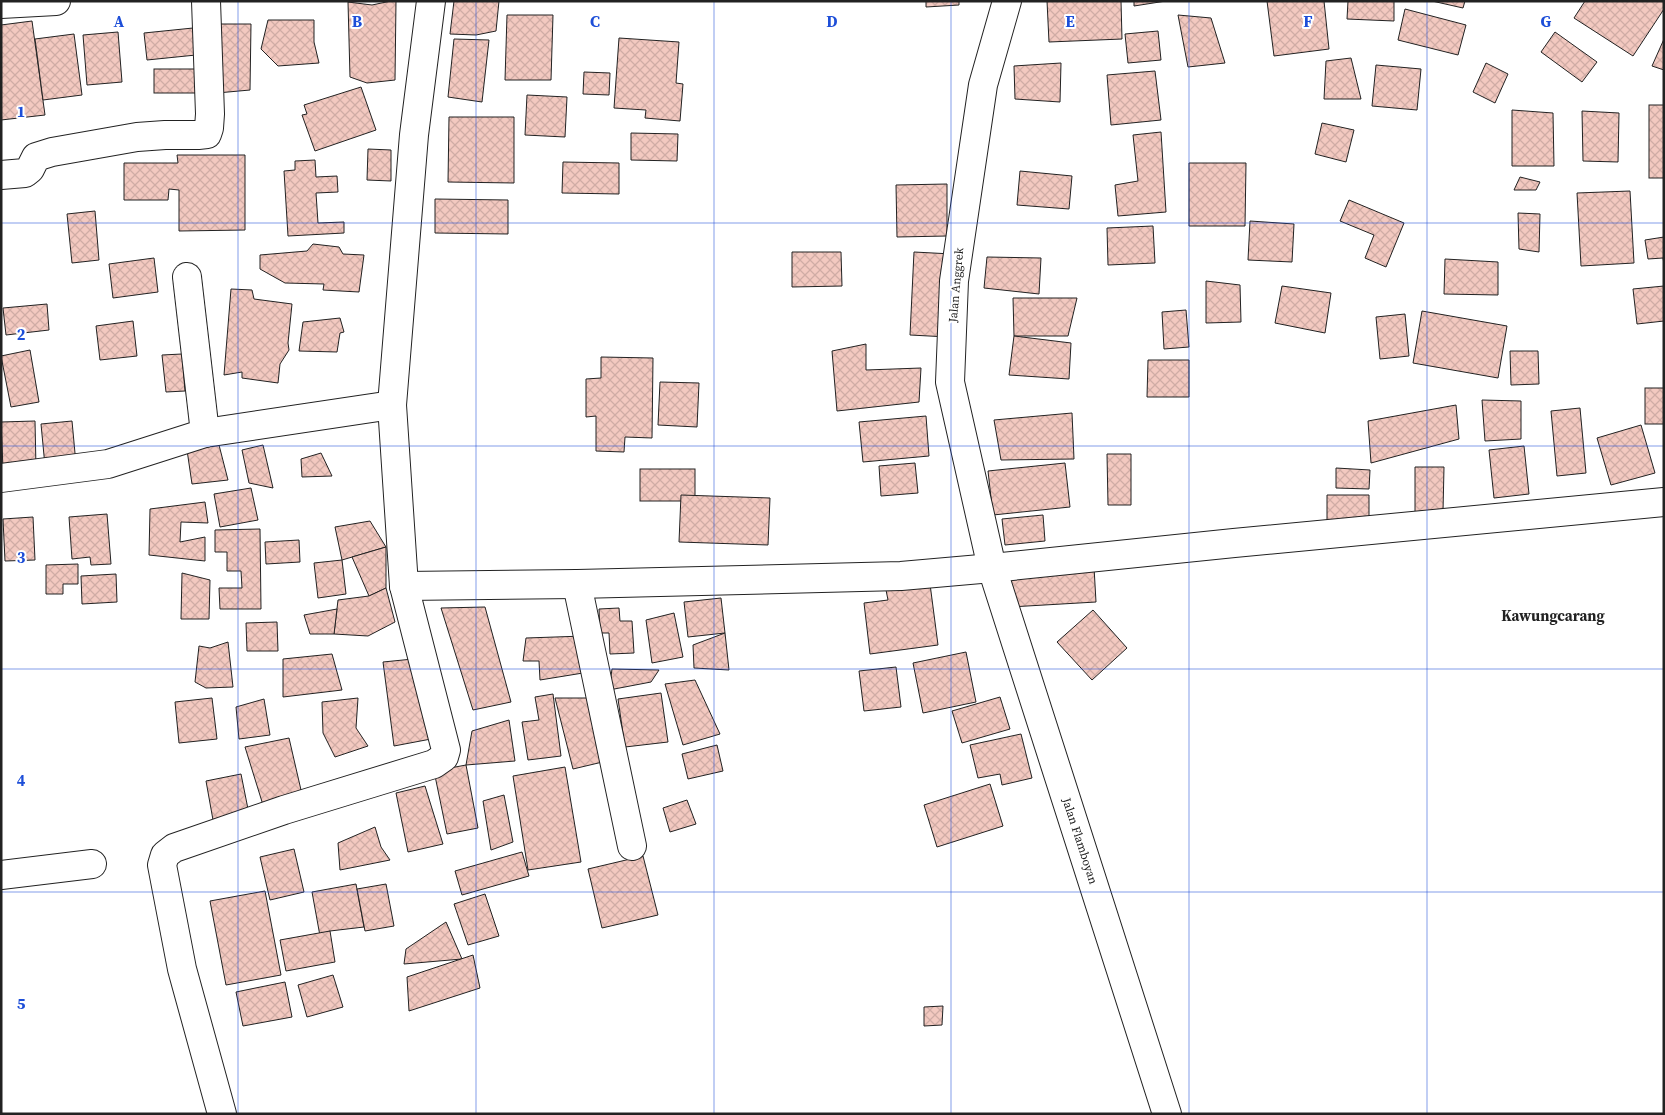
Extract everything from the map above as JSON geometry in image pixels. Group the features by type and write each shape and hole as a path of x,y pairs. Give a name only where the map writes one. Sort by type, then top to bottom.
{"street":[{"path":"1,4 56,1"},
{"path":"1,175 25,173 30,169 36,157 52,152 137,137 206,134 209,128 210,114 206,1"},
{"path":"222,1114 182,969 162,865 165,855 174,848 284,810 434,764 444,757 446,750 404,586 392,405 414,135 431,1"},
{"name":"Jalan Anggrek","path":"992,568 950,382 954,281 983,85 1006,1"},
{"path":"187,277 205,433"},
{"path":"1,478 108,464 205,433 392,405"},
{"path":"404,586 900,576 1664,502"},
{"name":"Jalan Flamboyan","path":"992,568 1168,1114"},
{"path":"577,584 632,846"},
{"path":"1,875 92,864"}],"building":[{"path":"396,1 395,80 367,83 350,77 348,2 372,5"},
{"path":"454,1 499,1 496,31 476,35 450,34"},
{"path":"926,1 959,1 959,5 926,7"},
{"path":"1047,1 1121,1 1122,39 1049,42"},
{"path":"1134,1 1166,1 1134,6"},
{"path":"1267,1 1324,1 1329,49 1274,56"},
{"path":"1348,1 1394,1 1394,21 1347,19"},
{"path":"1432,1 1465,1 1463,8"},
{"path":"1585,1 1664,1 1664,9 1633,56 1574,18"},
{"path":"1405,9 1466,25 1458,55 1398,40"},
{"path":"507,15 553,15 551,80 505,80"},
{"path":"1178,15 1211,18 1225,63 1188,67"},
{"path":"268,20 314,20 314,42 319,63 278,66 261,49"},
{"path":"32,21 45,115 1,120 1,25"},
{"path":"214,24 251,24 250,90 217,93"},
{"path":"193,28 196,55 147,60 144,33"},
{"path":"1158,31 1161,60 1128,63 1125,34"},
{"path":"118,32 122,82 87,85 83,35"},
{"path":"1555,32 1597,62 1582,82 1541,52"},
{"path":"74,34 82,95 43,100 35,39"},
{"path":"619,38 679,42 676,83 683,84 680,121 645,118 646,110 614,108"},
{"path":"454,39 489,40 482,102 448,97"},
{"path":"1664,39 1664,70 1652,66"},
{"path":"1351,58 1361,99 1324,99 1326,61"},
{"path":"1061,63 1060,102 1015,99 1014,66"},
{"path":"1486,63 1508,74 1495,103 1473,92"},
{"path":"1376,65 1421,69 1417,110 1372,106"},
{"path":"154,69 197,69 197,93 154,93"},
{"path":"1155,71 1161,120 1111,125 1107,75"},
{"path":"584,72 610,73 609,95 583,94"},
{"path":"361,87 376,130 315,151 302,115 307,114 304,105"},
{"path":"527,95 567,97 565,137 525,135"},
{"path":"1649,105 1664,105 1664,178 1649,178"},
{"path":"1512,110 1553,113 1554,166 1512,166"},
{"path":"1582,111 1619,113 1618,162 1583,161"},
{"path":"449,117 514,117 514,183 448,182"},
{"path":"1322,123 1354,130 1346,162 1315,154"},
{"path":"1161,132 1166,212 1118,216 1115,185 1138,181 1133,135"},
{"path":"631,133 678,134 677,161 631,160"},
{"path":"368,149 391,150 391,181 367,180"},
{"path":"177,155 245,155 245,230 179,231 179,190 169,189 168,200 124,200 124,163 178,163"},
{"path":"315,160 316,177 337,176 338,192 316,193 318,223 344,222 344,233 288,236 284,171 295,170 295,161"},
{"path":"563,162 619,163 619,194 562,193"},
{"path":"1189,163 1246,163 1245,226 1189,226"},
{"path":"1020,171 1072,176 1069,209 1017,205"},
{"path":"1520,177 1540,182 1536,190 1514,190"},
{"path":"947,184 947,236 897,237 896,185"},
{"path":"1630,191 1634,263 1581,266 1577,193"},
{"path":"435,199 508,200 508,234 435,233"},
{"path":"1349,200 1404,223 1386,267 1365,258 1374,235 1340,221"},
{"path":"95,211 99,260 72,263 67,214"},
{"path":"1518,213 1540,214 1539,252 1519,249"},
{"path":"1250,221 1294,224 1292,262 1248,260"},
{"path":"1153,226 1155,263 1108,265 1107,228"},
{"path":"1664,237 1664,264 1663,258 1648,259 1645,240"},
{"path":"313,244 339,247 343,254 364,255 359,292 323,290 324,284 285,283 260,269 260,255 307,251"},
{"path":"792,252 841,252 842,286 792,287"},
{"path":"914,252 952,254 948,337 910,335"},
{"path":"987,257 1041,258 1039,294 984,288"},
{"path":"154,258 158,292 113,298 109,264"},
{"path":"1445,259 1498,262 1498,295 1444,294"},
{"path":"1206,281 1240,285 1241,322 1206,323"},
{"path":"1282,286 1331,293 1325,333 1275,323"},
{"path":"1664,286 1664,321 1637,324 1633,289"},
{"path":"231,289 252,290 254,299 292,304 289,350 280,364 278,383 242,378 242,372 224,375"},
{"path":"1013,298 1077,298 1068,336 1014,336"},
{"path":"47,304 49,330 6,335 3,308"},
{"path":"1186,310 1189,347 1164,349 1162,312"},
{"path":"1422,311 1507,326 1498,378 1413,363"},
{"path":"1405,314 1409,356 1380,359 1376,317"},
{"path":"340,318 344,332 340,333 337,352 299,351 303,322"},
{"path":"133,321 137,356 100,360 96,326"},
{"path":"1014,336 1071,343 1069,379 1009,375"},
{"path":"866,344 866,370 921,368 919,402 837,411 832,351"},
{"path":"30,350 39,402 11,407 1,356"},
{"path":"1510,351 1538,351 1539,384 1511,385"},
{"path":"182,354 185,391 166,392 162,355"},
{"path":"601,357 653,358 652,438 625,437 624,452 596,451 596,416 586,417 586,379 601,378"},
{"path":"1148,360 1189,360 1189,397 1147,397"},
{"path":"660,382 699,383 697,427 658,425"},
{"path":"1645,388 1664,388 1664,424 1645,424"},
{"path":"1482,400 1521,401 1521,439 1485,441"},
{"path":"1456,405 1459,439 1371,463 1368,421"},
{"path":"1580,408 1586,473 1557,476 1551,411"},
{"path":"1072,413 1074,459 1001,460 994,420"},
{"path":"926,416 929,456 863,462 859,422"},
{"path":"35,421 36,468 3,469 1,422"},
{"path":"72,421 76,464 45,466 41,424"},
{"path":"1641,425 1655,473 1611,485 1597,438"},
{"path":"219,445 228,480 192,484 187,450"},
{"path":"263,445 273,488 249,483 242,450"},
{"path":"1524,446 1529,494 1494,498 1489,450"},
{"path":"321,453 332,476 302,477 301,459"},
{"path":"1107,454 1131,454 1131,505 1108,505"},
{"path":"915,463 918,493 881,496 879,466"},
{"path":"1065,463 1070,507 993,515 988,471"},
{"path":"1415,467 1444,467 1443,512 1415,512"},
{"path":"1336,468 1370,470 1369,489 1336,488"},
{"path":"640,469 695,469 695,501 640,501"},
{"path":"251,488 258,520 220,527 214,494"},
{"path":"681,495 770,498 768,545 679,542"},
{"path":"1327,495 1369,495 1369,519 1327,520"},
{"path":"205,502 208,523 181,522 180,542 205,537 205,561 149,555 150,509"},
{"path":"107,514 111,564 91,565 90,557 72,559 69,517"},
{"path":"1043,515 1045,541 1005,545 1002,519"},
{"path":"33,517 35,560 5,561 3,519"},
{"path":"370,521 386,547 342,560 335,527"},
{"path":"260,529 261,609 220,609 219,588 242,588 241,571 227,571 227,552 215,552 215,530"},
{"path":"299,540 300,562 266,564 265,542"},
{"path":"386,547 386,588 369,596 352,557"},
{"path":"342,560 346,594 318,598 314,563"},
{"path":"78,564 78,584 63,584 63,594 46,594 46,565"},
{"path":"1094,567 1096,602 1010,607 1008,572"},
{"path":"182,573 210,580 209,619 181,619"},
{"path":"116,574 117,602 82,604 81,576"},
{"path":"930,584 938,645 870,654 864,603 888,600 886,590"},
{"path":"386,588 395,622 368,636 334,634 338,600 369,596"},
{"path":"721,598 725,633 688,637 684,602"},
{"path":"485,607 511,702 473,710 441,608"},
{"path":"619,608 620,621 632,621 634,653 610,654 609,633 600,633 599,609"},
{"path":"337,609 334,634 310,634 304,615"},
{"path":"1093,610 1127,648 1092,680 1057,642"},
{"path":"674,613 683,657 652,663 646,620"},
{"path":"277,622 278,651 247,651 246,623"},
{"path":"725,633 729,670 694,668 693,645"},
{"path":"584,636 583,673 540,680 539,661 523,661 526,638"},
{"path":"228,642 233,687 206,688 195,682 199,646 210,648"},
{"path":"966,652 976,702 923,713 913,663"},
{"path":"332,654 342,690 283,697 283,659"},
{"path":"413,659 431,739 394,746 383,662"},
{"path":"896,667 901,707 864,711 859,671"},
{"path":"612,669 659,670 651,682 609,690"},
{"path":"695,680 720,734 683,745 665,684"},
{"path":"661,693 668,742 625,747 618,699"},
{"path":"553,694 561,756 528,760 522,722 539,720 535,697"},
{"path":"1000,697 1010,729 962,743 952,711"},
{"path":"212,698 217,739 179,743 175,702"},
{"path":"358,698 356,728 368,746 335,757 323,733 322,702"},
{"path":"555,698 596,698 611,760 573,769"},
{"path":"264,699 270,735 239,739 236,707"},
{"path":"509,720 515,761 466,765 472,731"},
{"path":"1021,734 1032,778 1002,785 1000,774 978,778 970,745"},
{"path":"289,738 301,790 263,805 245,747"},
{"path":"717,745 723,771 688,779 682,754"},
{"path":"466,765 478,828 447,834 434,771"},
{"path":"565,767 581,862 528,870 513,776"},
{"path":"241,774 249,814 213,820 206,781"},
{"path":"990,784 1003,826 937,847 924,805"},
{"path":"425,786 443,844 408,852 396,793"},
{"path":"504,795 513,842 491,850 483,801"},
{"path":"687,800 696,824 670,832 663,808"},
{"path":"375,827 381,847 390,860 340,870 338,843"},
{"path":"294,849 304,892 270,900 260,857"},
{"path":"522,852 529,876 462,895 455,871"},
{"path":"643,856 658,915 602,928 588,869"},
{"path":"356,884 364,927 330,931 320,936 312,892"},
{"path":"386,884 394,926 365,931 357,889"},
{"path":"265,891 281,975 226,985 210,901"},
{"path":"485,894 499,936 468,945 454,904"},
{"path":"446,922 462,959 404,964 406,949"},
{"path":"330,931 335,962 286,971 280,940"},
{"path":"473,955 480,988 409,1011 407,977"},
{"path":"333,975 343,1007 307,1017 298,985"},
{"path":"285,982 292,1017 243,1026 236,992"},
{"path":"943,1006 942,1025 924,1026 924,1007"}],"district":[{"name":"Kawungcarang","path":"1553,616"}]}
